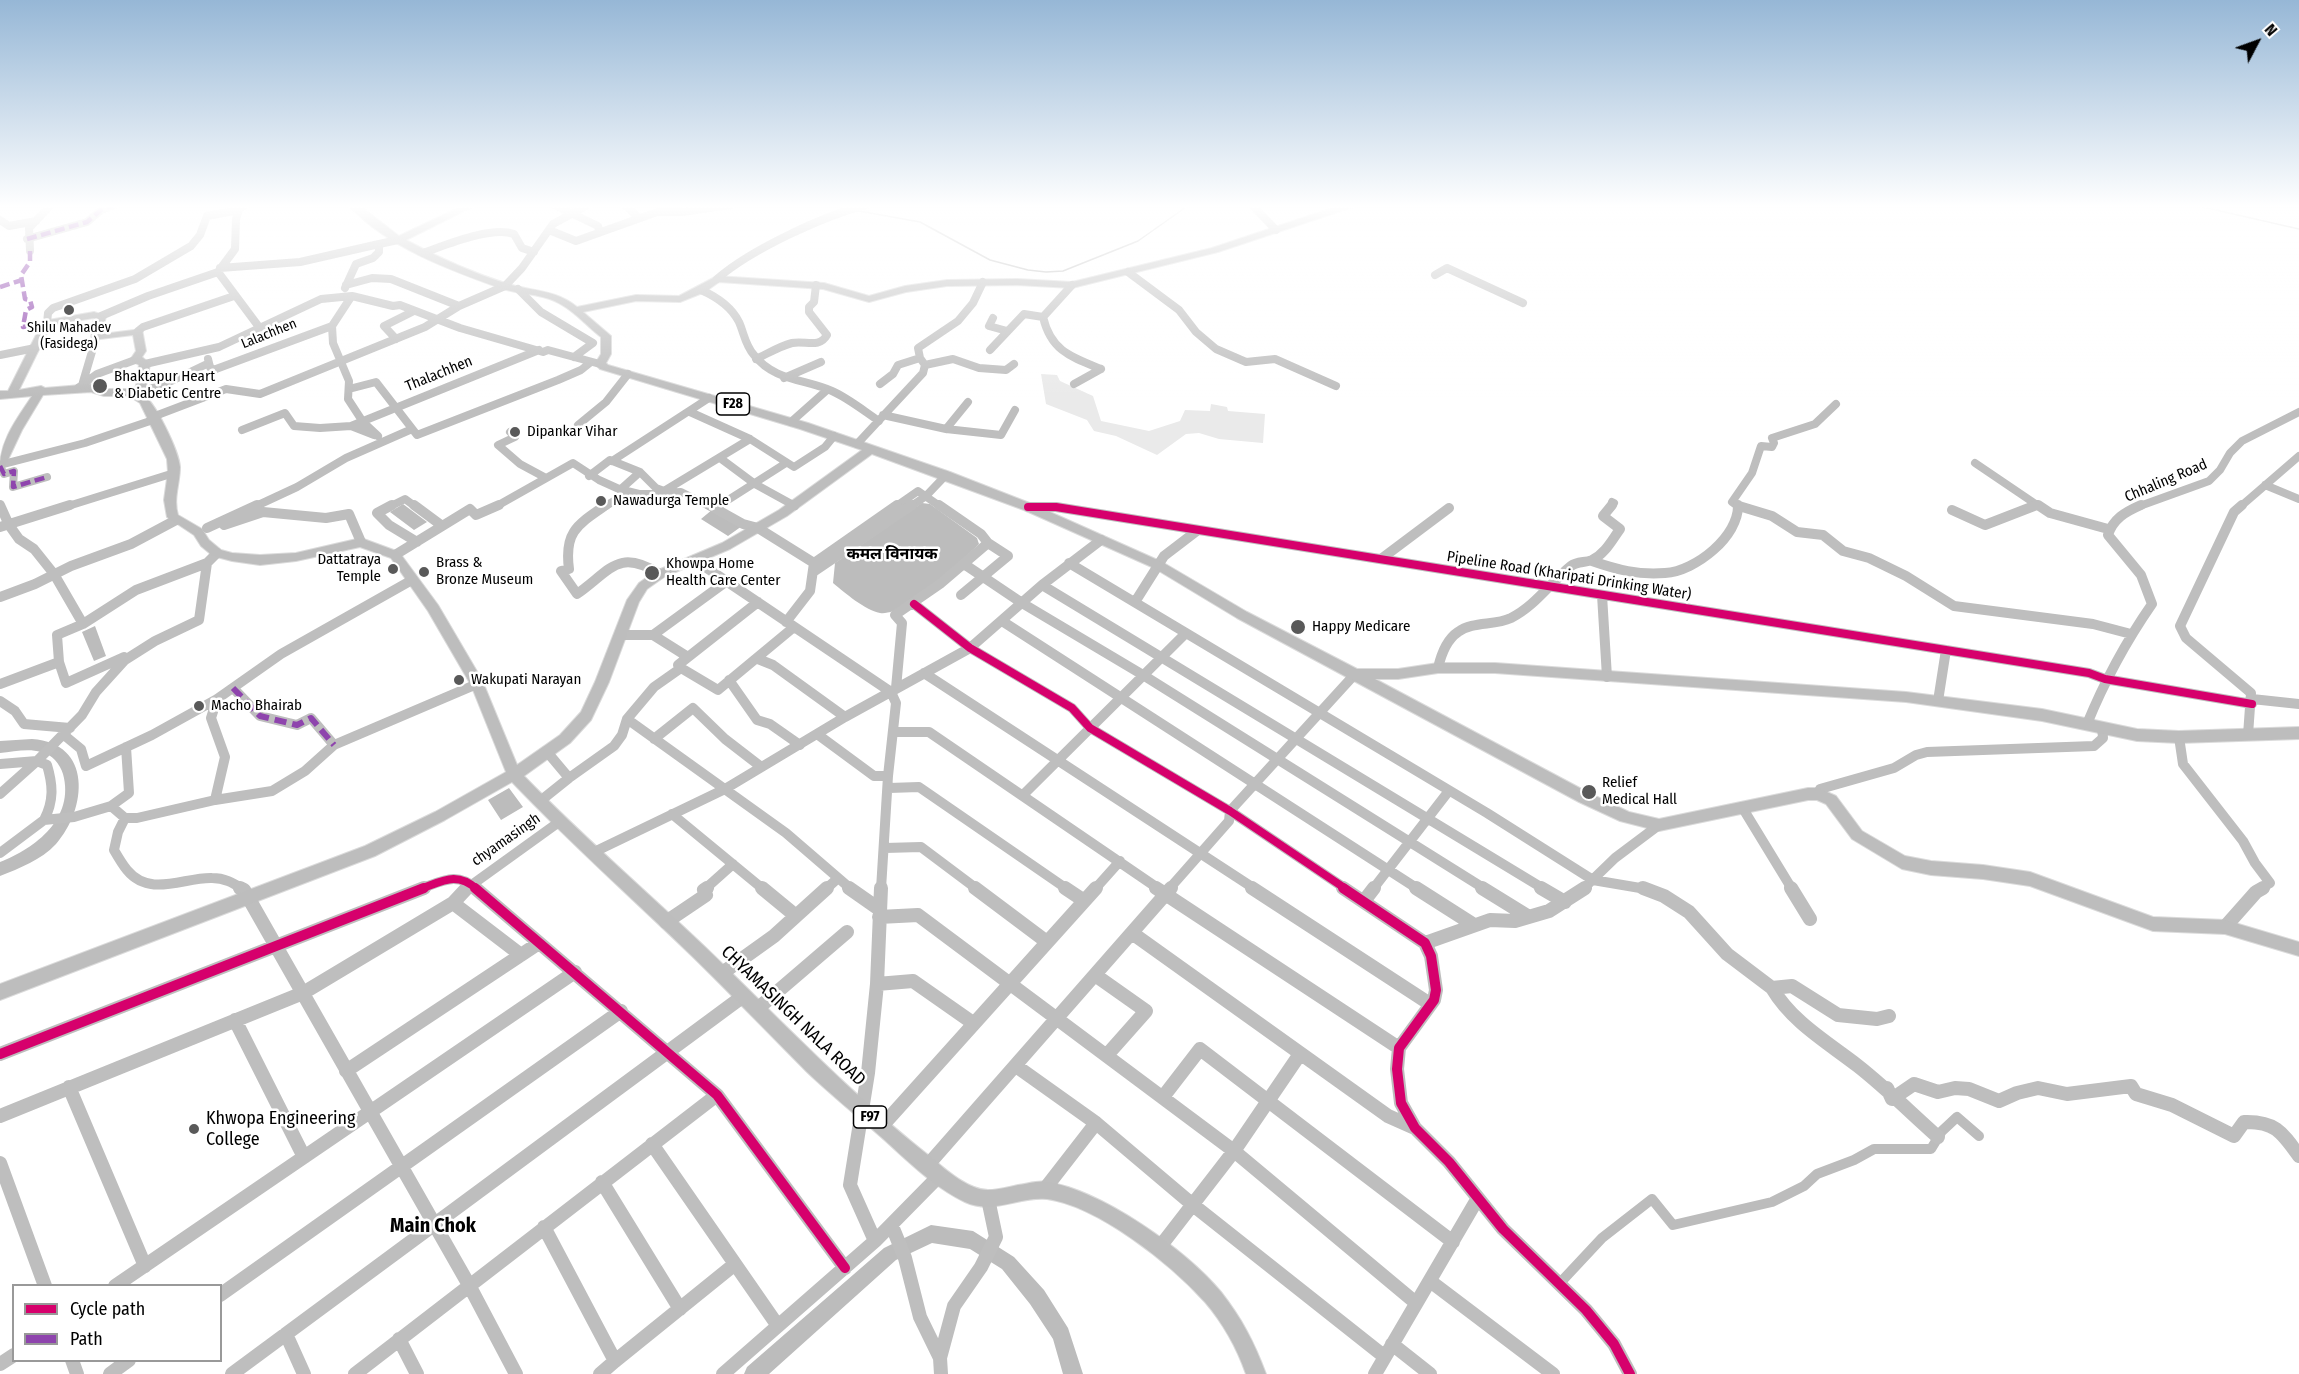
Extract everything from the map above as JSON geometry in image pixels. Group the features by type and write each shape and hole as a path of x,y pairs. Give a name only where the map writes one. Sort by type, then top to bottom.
{"main road":[{"path":"463,269 505,286 555,297 576,310 606,336 606,354 596,363"},
{"path":"576,310 636,298 680,298 701,290 717,279 816,285 869,299 926,285 983,282 1072,285 1140,269"},
{"path":"6,395 35,348 47,323 94,315 101,316 96,338 138,330 141,351 141,387 134,393"},
{"name":"F28","path":"596,363 628,375 834,436 946,475 1028,507 1158,565 1242,615 1355,674 1398,674 1437,668 1495,668 1938,701 2042,715 2128,734 2179,737 2299,733"},
{"path":"6,395 80,385 104,392 134,393 147,403 169,445 174,473 170,504 176,520 203,530 205,543 217,553 260,560 276,559 296,557 361,542 395,555 433,608 477,684 514,775"},
{"path":"0,465 16,430 41,390"},
{"path":"0,992 370,851 514,775 548,753 577,726 592,706 637,594 660,574 695,560 795,506 871,449"},
{"path":"1355,674 1614,812 1645,824 1659,825 1818,794 1834,802 1851,829 1861,838 1902,862 1931,868 2030,879 2153,924 2225,927 2299,948"},
{"name":"CHYAMASINGH NALA ROAD","path":"514,775 559,822 721,974 742,997 861,1110 933,1171 969,1195 988,1199 1044,1190 1079,1199 1121,1222 1159,1248 1213,1297 1244,1342 1256,1374"}],"street":[{"path":"47,323 48,313 53,308 135,279 152,269"},
{"path":"101,316 148,296 219,270 228,269"},
{"path":"350,389 333,343 332,326 347,293 354,269"},
{"path":"47,477 13,487 14,471 4,474 0,465 85,443 226,389 260,394 425,327 459,306 505,286 519,269"},
{"path":"717,279 729,269"},
{"path":"1435,275 1445,269"},
{"path":"1449,269 1523,303"},
{"path":"219,270 234,296 259,327"},
{"path":"1128,272 1179,310 1196,332 1216,349 1246,362 1275,359 1336,386"},
{"path":"80,385 140,362 219,347 310,302 347,293 372,278 391,279 459,306"},
{"path":"857,444 923,373 918,348 924,341 948,328 965,314 977,297 983,282"},
{"path":"756,359 792,343 814,344 824,340 826,335 809,312 809,307 814,302 816,285"},
{"path":"1043,317 1072,285"},
{"path":"518,289 547,315 593,343 574,357"},
{"path":"701,290 720,298 731,311 739,322 742,335 756,359 784,378 827,390 881,418 1001,435 1015,410"},
{"path":"347,293 393,306 400,305 437,320 543,352 548,350 596,363"},
{"path":"138,330 234,296"},
{"path":"396,339 384,326 414,311"},
{"path":"990,350 1024,314 1043,317"},
{"path":"1043,317 1047,336 1056,347 1101,369 1074,384"},
{"path":"993,318 989,326 1007,331"},
{"name":"Lalachhen","path":"134,393 332,326"},
{"path":"80,385 96,338"},
{"path":"0,355 35,348"},
{"path":"207,350 213,366"},
{"name":"Thalachhen","path":"351,426 539,350"},
{"path":"880,384 893,374 898,365 953,358 979,368 1005,370 1014,364"},
{"path":"784,378 821,362"},
{"path":"380,439 363,422 348,399 346,392 350,389 376,382 417,435 430,432 596,363"},
{"path":"578,425 594,415 622,385 628,375"},
{"path":"791,422 827,390"},
{"path":"590,476 610,460 612,461 709,398"},
{"path":"946,429 968,402"},
{"path":"1836,404 1827,408 1818,423 1798,432 1778,434 1772,438 1774,443 1772,447 1761,446 1755,455 1755,466 1752,473 1732,501 1739,506 1772,516 1797,532 1823,535 1843,552 1869,558 1906,576 1954,606 2093,624 2131,634"},
{"path":"690,412 750,438 794,467 825,447 834,436"},
{"name":"Chhaling Road","path":"2108,529 2111,524 2140,505 2207,483 2221,473 2228,453 2241,441 2299,412"},
{"path":"242,429 285,413 294,426 320,428 351,426 380,439"},
{"path":"203,530 279,493 297,487 380,439 412,429"},
{"path":"510,432 515,437 498,445 520,464 546,478"},
{"path":"395,555 470,509 476,515 509,501 573,463 590,476 625,490 649,494 664,491 750,438"},
{"path":"2248,735 2251,693 2186,638 2180,626 2234,512 2265,485 2294,466 2299,456"},
{"path":"720,458 755,484 795,506"},
{"path":"612,461 640,472 656,488 686,493 743,524 758,528 814,568"},
{"path":"715,508 786,463"},
{"path":"1975,463 2034,506 2050,513 2108,529 2108,535 2138,567 2149,588 2152,604 2131,634 2105,679 2087,724"},
{"path":"640,472 625,490 597,510 571,536 567,543 569,569 561,571 577,594 609,569 631,559 642,562 660,574"},
{"path":"4,526 174,473"},
{"path":"926,495 946,475"},
{"path":"2265,485 2299,499"},
{"path":"758,602 678,666 718,690 758,659 790,625 810,591 814,568 918,491 981,534 988,543 1008,556 961,595"},
{"path":"417,542 389,525 376,513 405,499 441,525"},
{"path":"1592,561 1605,549 1620,529 1604,516 1614,503 1612,502"},
{"path":"0,505 4,526 34,549 54,574 82,624"},
{"path":"1437,668 1440,657 1456,633 1471,626 1504,622 1527,608 1575,563 1592,561 1623,572 1667,573 1682,569 1720,546 1728,537 1739,506"},
{"path":"1952,510 1985,525 2034,506"},
{"name":"Pipeline Road (Kharipati Drinking Water)","path":"1028,507 1056,507 1551,585 2252,702 2299,704"},
{"path":"1381,559 1449,508"},
{"path":"203,530 263,512 326,518 349,514 361,542"},
{"path":"0,597 10,595 54,574 131,544 176,520"},
{"path":"1135,602 1164,556 1197,530"},
{"path":"592,853 725,789 845,717 970,648 1042,585 1101,540"},
{"path":"875,1242 850,1185 877,984 879,913 888,782 895,732 896,703 893,690 902,623 895,615 914,604 988,543"},
{"path":"207,563 199,620 66,683 59,662 57,635 82,624 136,590 207,563 217,553"},
{"path":"695,560 790,625 893,690"},
{"path":"1069,563 1448,792 1507,825 1593,880 1638,886 1664,896 1689,912 1727,954 1772,988 1781,1003 1822,1041 1858,1066 1938,1137"},
{"path":"964,564 1022,603 1143,675 1529,917"},
{"path":"0,700 15,711 24,724 64,735 81,749 86,766 217,699 281,654 412,580"},
{"path":"653,635 726,581"},
{"path":"1042,585 1565,902"},
{"path":"1602,595 1607,677"},
{"path":"914,604 970,648 1072,708 1090,728 1230,811 1425,943 1431,956 1436,990 1430,1004 1399,1048 1397,1069 1401,1103 1415,1128 1449,1162 1503,1229 1586,1310 1614,1344 1630,1374"},
{"path":"1002,621 1256,782 1334,836 1474,925"},
{"path":"1023,795 1186,633"},
{"path":"620,635 653,635 688,657"},
{"path":"1938,701 1946,650"},
{"path":"0,794 64,735 82,715 112,672 137,651"},
{"path":"758,659 773,665 845,717"},
{"path":"0,684 59,662"},
{"path":"539,802 614,746 622,735 627,719 654,687 681,668"},
{"path":"924,673 1430,1004"},
{"path":"723,1374 875,1242 894,1231 933,1171 1016,1065 1229,822 1230,811 1275,759 1355,674"},
{"path":"729,680 757,720 770,724 800,745"},
{"path":"111,806 125,818 137,818 215,800 272,791 305,771 334,745 477,684"},
{"path":"232,688 261,716 297,725 311,718 334,745"},
{"path":"215,800 225,756 211,713 217,699"},
{"path":"654,739 693,708 725,739 760,766"},
{"path":"627,719 786,833 879,913 918,915 1010,982 1234,1151 1416,1303"},
{"path":"1818,794 1820,789 1894,768 1916,755 1927,752 2094,746 2103,738 2102,727"},
{"path":"895,732 929,732 1165,894 1399,1048"},
{"path":"817,734 874,776 888,782 919,787 1083,900"},
{"path":"2179,737 2183,764 2243,841 2254,863 2270,883 2256,892 2225,927"},
{"path":"0,853 49,819 74,817 111,806 129,793 126,747"},
{"path":"548,753 569,778"},
{"path":"0,764 40,758"},
{"path":"40,758 47,765 53,786 49,819"},
{"path":"1364,901 1387,868 1448,792"},
{"path":"1742,807 1810,919"},
{"path":"672,814 796,916"},
{"path":"125,818 114,841 114,850 127,872 136,880 158,885 200,879 228,879 239,885 248,897 274,947 303,993 516,1374"},
{"name":"chyamasingh","path":"0,1116 303,993 453,903 471,884 559,822"},
{"path":"1425,943 1490,920 1515,921 1549,911 1585,888 1615,858 1659,825"},
{"path":"885,848 921,847 1047,942"},
{"path":"882,1126 1120,861"},
{"path":"666,922 706,896 704,890 733,864"},
{"path":"0,1054 274,947 346,916 447,879 459,878 471,884 717,1095 845,1268"},
{"path":"721,974 774,936 837,879"},
{"path":"453,903 521,955"},
{"path":"756,1010 847,932"},
{"path":"1132,933 1388,1116 1415,1128"},
{"path":"346,1071 539,943"},
{"path":"118,1284 575,972"},
{"path":"1095,975 1146,1011 1107,1054"},
{"path":"877,984 913,981 973,1023"},
{"path":"1772,988 1792,986 1838,1015 1877,1018 1889,1016"},
{"path":"232,1374 742,997"},
{"path":"222,1294 621,1011"},
{"path":"235,1020 304,1157"},
{"path":"1163,1097 1200,1049 1453,1242"},
{"path":"1159,1248 1234,1151 1300,1054"},
{"path":"1016,1065 1096,1123 1193,1205 1389,1351 1430,1374"},
{"path":"1890,1093 1914,1084 1938,1092 1953,1086 1977,1091 1999,1101 2038,1088 2067,1094 2131,1086 2136,1094 2145,1095 2193,1115 2234,1136 2244,1122 2263,1120 2285,1136 2299,1156"},
{"path":"69,1087 145,1266"},
{"path":"355,1374 717,1095"},
{"path":"1044,1190 1096,1123"},
{"path":"652,1144 778,1326"},
{"path":"0,1163 44,1284"},
{"path":"602,1182 680,1309"},
{"path":"1375,1374 1478,1198"},
{"path":"941,1374 940,1358 954,1306 981,1267 996,1237 988,1199"},
{"path":"544,1227 615,1361"},
{"path":"894,1231 905,1258 920,1317 940,1358"},
{"path":"600,1374 735,1264"},
{"path":"1430,1281 1553,1374"},
{"path":"286,1334 304,1374"},
{"path":"399,1339 417,1374"},
{"path":"110,1374 126,1362"}],"shaded area":[{"path":"1041,374 1057,375 1060,381 1093,396 1101,421 1149,431 1180,421 1185,410 1210,411 1211,404 1227,407 1228,411 1265,414 1263,443 1219,439 1199,433 1186,434 1157,455 1116,436 1094,431 1087,420 1046,404"},
{"path":"922,503 930,504 977,538 979,544 918,597 891,612 880,613 868,608 855,601 833,583 835,563"},
{"path":"403,504 427,522 414,530 390,512"},
{"path":"713,509 742,526 728,536 701,519"},
{"path":"95,626 106,656 94,661 82,632"},
{"path":"509,788 523,807 501,820 488,800"}],"waterway":[{"path":"1025,269 1046,272 1068,269"},
{"path":"0,747 32,745 52,749 65,762 72,780 69,810 51,839 32,855 0,869"},
{"path":"1559,1284 1602,1238 1652,1199 1673,1225 1772,1202 1804,1186 1817,1174 1854,1160 1874,1149 1931,1149 1942,1131 1957,1117 1979,1136"},
{"path":"754,1374 890,1254 931,1234 973,1240 1008,1263 1037,1297 1061,1335 1073,1374"}],"marked path":[{"path":"25,269 21,275 25,299 30,300 32,307 26,310 23,327 47,323"},
{"path":"0,287 22,280"},
{"path":"0,466 4,474 14,471 13,487 47,477"},
{"path":"233,688 260,716 297,725 311,718 334,745"}],"cycle path":[{"path":"1028,507 1056,507 2089,673 2105,679 2252,704"},
{"path":"914,604 970,648 1072,708 1090,728 1230,811 1425,943 1431,956 1436,990 1434,1000 1399,1048 1397,1069 1401,1103 1415,1128 1449,1162 1503,1229 1586,1310 1614,1344 1630,1374"},
{"path":"0,1054 346,917 447,879 459,878 471,884 717,1095 845,1268"}],"place":[{"name":"Shilu Mahadev (Fasidega)","path":"69,310"},
{"name":"Bhaktapur Heart & Diabetic Centre","path":"100,386"},
{"name":"Dipankar Vihar","path":"515,432"},
{"name":"Nawadurga Temple","path":"601,501"},
{"name":"Dattatraya Temple","path":"393,569"},
{"name":"Brass & Bronze Museum","path":"424,572"},
{"name":"Khowpa Home Health Care Center","path":"652,573"},
{"name":"Happy Medicare","path":"1298,627"},
{"name":"Wakupati Narayan","path":"459,680"},
{"name":"Macho Bhairab","path":"199,706"},
{"name":"Relief Medical Hall","path":"1589,792"},
{"name":"Khwopa Engineering College","path":"194,1129"}],"district":[{"name":"कमल विनायक","path":"892,555"},
{"name":"Main Chok","path":"433,1226"}]}
